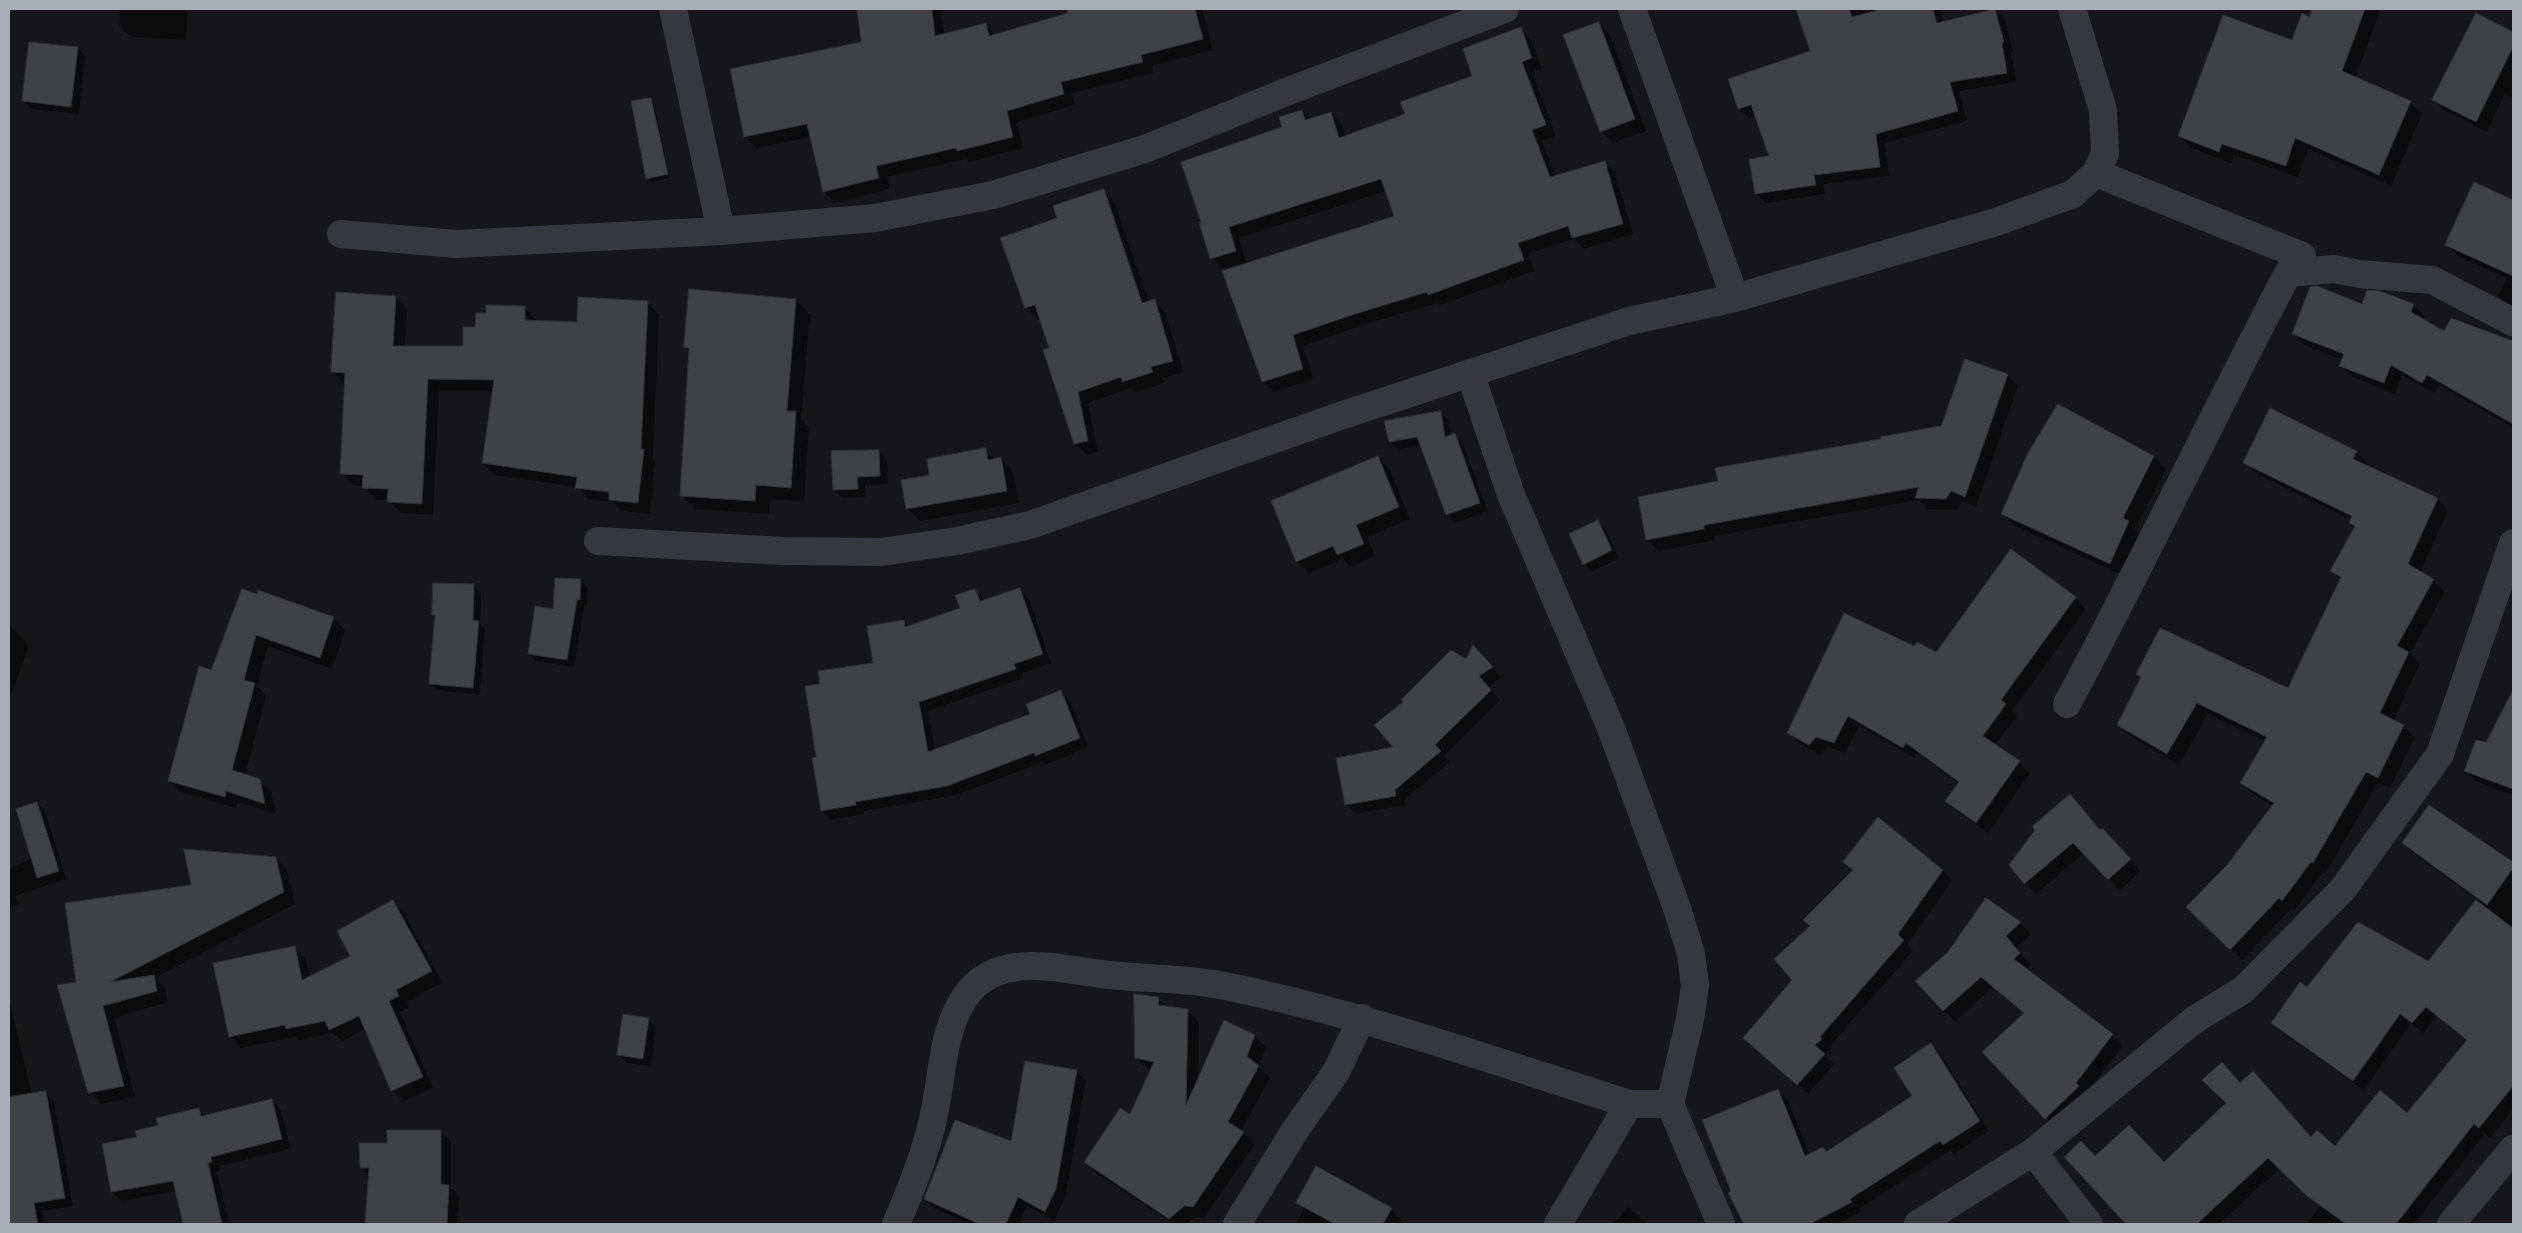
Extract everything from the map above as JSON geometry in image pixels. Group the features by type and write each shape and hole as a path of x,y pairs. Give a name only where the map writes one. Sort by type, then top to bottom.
{"street":[{"path":"673,9 721,231"},
{"path":"341,234 456,244 721,231 876,218 993,195 1145,149 1292,90 1505,9"},
{"path":"1632,9 1735,298"},
{"path":"598,541 784,551 881,552 956,541 1030,525 1629,321 1735,298 1996,222 2073,194 2096,173 2105,153 2103,110 2072,9"},
{"path":"2067,704 2126,593 2201,439 2288,274 2302,256 2096,173"},
{"path":"2288,274 2334,269 2360,274 2432,280 2513,322"},
{"path":"1470,374 1510,492 1611,728 1678,911 1691,954 1695,986 1690,1019 1670,1104 1721,1224"},
{"path":"1918,1224 2033,1152 2194,1020 2243,990 2343,889 2440,754 2513,544"},
{"path":"896,1224 922,1163 934,1117 949,1035 956,1014 968,994 981,980 994,973 1031,965 1110,975 1184,980 1220,985 1362,1018 1629,1104 1670,1104"},
{"path":"1237,1224 1296,1129 1336,1072 1362,1018"},
{"path":"1558,1224 1629,1104"},
{"path":"2451,1224 2513,1149"},
{"path":"2033,1152 2089,1224"}],"building":[{"path":"857,9 932,9 935,36 986,23 989,36 1068,13 1067,9 1195,9 1203,39 1141,55 1143,62 1061,82 1064,94 1007,111 1013,137 957,151 956,148 876,166 879,178 823,192 807,124 744,137 730,69 861,42"},
{"path":"1796,9 1849,9 1852,17 1882,9 1933,9 1937,23 1995,9 2004,42 2002,42 2007,73 1950,82 1958,111 1876,134 1880,167 1814,175 1816,185 1755,194 1749,159 1769,156 1751,105 1738,109 1728,79 1810,51"},
{"path":"2312,9 2365,9 2342,71 2411,101 2379,175 2295,138 2286,166 2222,144 2219,152 2178,136 2223,15 2292,40 2302,13 2309,17"},
{"path":"2476,13 2513,32 2513,47 2476,122 2432,100"},
{"path":"1599,22 1635,119 1600,132 1563,35"},
{"path":"1521,27 1532,58 1522,62 1546,125 1532,130 1550,177 1605,161 1623,224 1572,238 1568,226 1518,243 1524,260 1428,295 1427,292 1293,335 1303,369 1262,382 1222,271 1394,216 1381,179 1229,227 1236,251 1210,259 1199,222 1201,222 1181,162 1282,127 1279,117 1302,110 1305,120 1331,112 1339,138 1405,114 1400,102 1472,76 1463,49"},
{"path":"29,42 78,47 71,107 22,101"},
{"path":"651,98 668,174 646,179 631,101"},
{"path":"2474,182 2513,200 2513,276 2445,245"},
{"path":"1104,189 1142,303 1155,299 1173,361 1151,367 1153,372 1122,382 1121,377 1078,392 1088,441 1074,444 1043,350 1049,348 1035,305 1025,308 1000,238 1057,218 1053,206"},
{"path":"2317,286 2362,304 2367,290 2380,291 2414,304 2411,312 2444,331 2451,318 2513,341 2513,424 2427,375 2422,383 2391,365 2384,383 2339,366 2344,354 2292,334 2310,287"},
{"path":"689,289 796,299 787,411 796,411 791,488 756,485 755,501 680,496 689,348 684,347"},
{"path":"336,292 396,296 393,346 463,346 463,327 475,327 476,313 486,313 486,305 525,306 525,320 577,322 578,297 648,301 641,449 644,449 638,503 609,500 609,492 575,488 577,477 482,463 494,380 428,379 422,504 387,502 388,489 362,488 363,475 340,474 345,373 331,372"},
{"path":"1965,359 2008,374 1965,497 1951,491 1946,499 1915,498 1919,487 1704,525 1704,529 1646,540 1638,497 1718,481 1715,468 1881,439 1880,437 1941,426"},
{"path":"2058,404 2154,456 2123,518 2129,521 2110,564 2001,514 2028,453"},
{"path":"2270,408 2357,451 2353,459 2438,498 2408,564 2434,579 2397,646 2409,652 2380,713 2404,725 2378,778 2366,772 2313,863 2311,862 2282,901 2279,898 2230,950 2186,907 2227,865 2274,803 2240,783 2267,737 2197,703 2167,754 2117,725 2141,677 2136,674 2160,628 2288,688 2341,577 2330,571 2355,526 2349,523 2352,516 2243,463"},
{"path":"1441,411 1445,437 1455,433 1480,503 1446,515 1417,437 1389,442 1384,421"},
{"path":"986,448 988,460 1001,457 1007,491 906,509 901,480 929,475 927,459"},
{"path":"879,450 880,476 857,477 858,489 833,490 831,451"},
{"path":"1378,456 1399,507 1356,525 1364,544 1337,555 1333,546 1296,562 1271,501"},
{"path":"1598,520 1612,550 1583,565 1569,534"},
{"path":"2011,549 2076,597 2001,700 2006,704 1983,736 2020,761 1976,823 1945,801 1959,782 1906,743 1903,748 1848,716 1834,743 1816,737 1809,745 1787,733 1844,613 1914,646 1917,642 1936,652"},
{"path":"555,578 581,579 580,600 577,600 567,660 528,654 535,606 553,609"},
{"path":"433,583 474,584 473,620 479,621 473,688 429,684 435,615 432,615"},
{"path":"1020,588 1043,654 1014,664 1016,669 919,702 928,752 1030,714 1026,704 1061,690 1080,738 1035,756 1034,753 947,786 855,802 856,805 821,811 812,758 816,757 805,686 820,684 818,671 873,663 867,626 904,620 905,627 960,608 955,595 975,589 980,601"},
{"path":"242,589 257,594 258,590 334,617 320,658 256,635 244,680 255,683 232,770 260,779 265,804 226,791 225,797 168,781 199,666 211,670"},
{"path":"1473,645 1493,667 1479,676 1491,690 1435,745 1441,751 1395,790 1396,796 1345,805 1336,758 1393,747 1374,725 1403,702 1401,700 1451,650 1466,659"},
{"path":"2513,690 2513,789 2464,771 2476,740 2486,742"},
{"path":"2070,794 2100,830 2102,828 2131,859 2108,880 2073,843 2024,884 2009,865 2035,830 2032,827"},
{"path":"37,802 59,871 37,878 16,809"},
{"path":"2429,805 2513,862 2513,868 2487,905 2402,843"},
{"path":"1878,817 1943,870 1898,934 1904,940 1820,1037 1822,1039 1815,1045 1825,1054 1797,1085 1743,1038 1792,980 1774,959 1810,926 1803,920 1853,870 1843,862"},
{"path":"184,849 276,857 284,892 110,982 154,975 157,991 103,1006 124,1086 88,1093 57,985 76,982 65,903 191,885"},
{"path":"1986,898 2021,922 2006,936 2020,953 2014,959 2113,1034 2076,1083 2079,1086 2045,1119 1982,1052 2024,1013 1981,977 1943,1011 1915,981 1947,953"},
{"path":"393,900 432,971 396,990 399,996 389,1001 423,1077 391,1091 359,1016 329,1030 325,1021 286,1029 285,1025 229,1037 213,963 295,946 302,980 350,956 337,931"},
{"path":"2476,900 2513,928 2513,1086 2479,1128 2474,1124 2396,1224 2346,1224 2307,1196 2268,1158 2197,1224 2126,1224 2064,1157 2081,1141 2095,1156 2129,1125 2164,1162 2226,1103 2202,1080 2222,1062 2240,1083 2253,1071 2311,1137 2317,1130 2335,1146 2380,1090 2407,1113 2467,1040 2426,1007 2412,1023 2400,1014 2353,1081 2271,1023 2300,982 2307,987 2358,922 2428,961"},
{"path":"1134,994 1159,997 1158,1005 1188,1009 1186,1105 1224,1020 1255,1035 1247,1056 1259,1066 1228,1122 1244,1132 1193,1207 1184,1206 1169,1219 1084,1162 1120,1108 1130,1114 1154,1062 1135,1058"},
{"path":"623,1014 649,1018 643,1059 617,1055"},
{"path":"1931,1043 1980,1121 1943,1145 1940,1141 1850,1199 1852,1202 1810,1224 1744,1224 1728,1193 1731,1191 1702,1120 1778,1089 1805,1156 1823,1147 1826,1152 1912,1096 1894,1068"},
{"path":"1025,1061 1077,1070 1056,1189 1045,1212 1018,1197 1006,1224 979,1224 924,1199 955,1120 1011,1141"},
{"path":"46,1091 65,1198 34,1203 38,1224 9,1224 9,1097"},
{"path":"272,1099 282,1139 211,1157 212,1162 208,1163 222,1224 183,1224 173,1181 111,1192 102,1144 137,1137 135,1131 158,1125 156,1118 199,1108 201,1116"},
{"path":"387,1130 441,1130 441,1184 449,1185 447,1224 365,1224 369,1168 360,1168 359,1143 387,1143"},
{"path":"1316,1166 1392,1208 1383,1224 1335,1224 1296,1203"}]}
